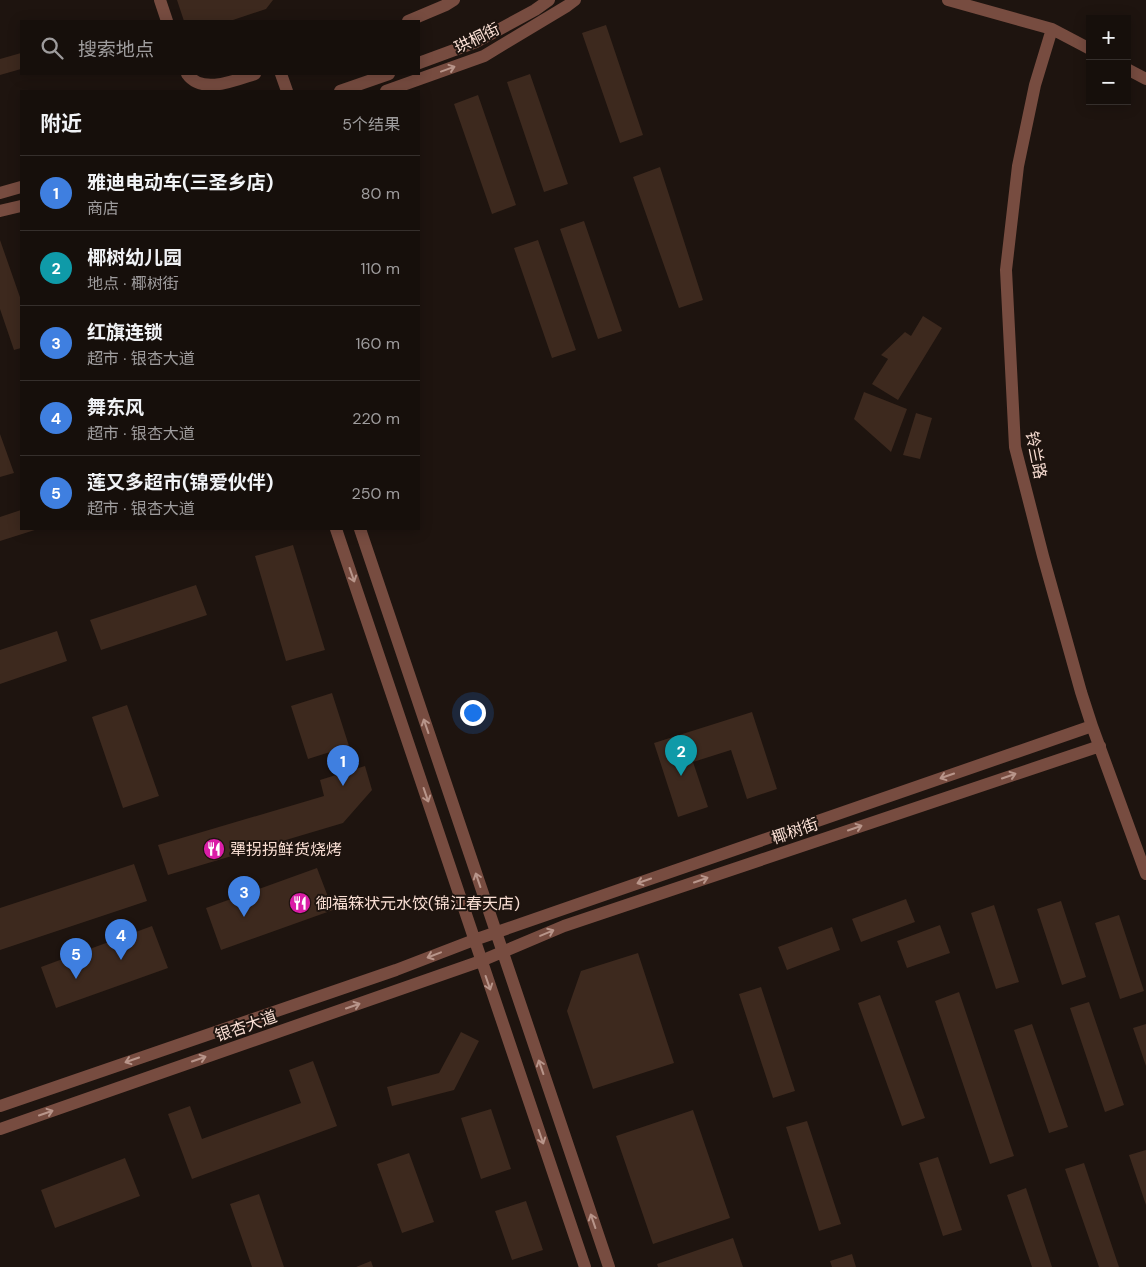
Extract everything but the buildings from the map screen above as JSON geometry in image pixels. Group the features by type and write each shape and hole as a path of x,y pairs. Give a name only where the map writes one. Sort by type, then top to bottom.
{"street":[{"path":"160,0 166,20"},
{"path":"410,20 454,0"},
{"name":"珙桐街","path":"420,63 476,42 535,10 549,0"},
{"name":"珙桐街","path":"389,90 484,56 575,0"},
{"path":"948,0 1052,30 1086,47"},
{"name":"铃兰路","path":"1052,30 1035,85 1018,166 1006,270 1016,447 1043,556 1081,692 1146,874"},
{"path":"1131,71 1146,79"},
{"path":"188,75 203,84 222,85 252,75"},
{"path":"281,75 287,90"},
{"path":"343,90 386,75"},
{"path":"0,192 20,187"},
{"path":"0,211 20,206"},
{"path":"336,530 585,1267"},
{"path":"360,530 609,1267"},
{"name":"椰树街","path":"496,932 1092,726"},
{"name":"椰树街","path":"502,952 564,926 1100,746"},
{"name":"银杏大道","path":"0,1106 396,970 496,932"},
{"name":"银杏大道","path":"0,1129 481,961 502,952"}],"place":[{"name":"椰树幼儿园","path":"681,776"},
{"name":"雅迪电动车(三圣乡店)","path":"343,786"},
{"name":"犟拐拐鲜货烧烤","path":"214,849"},
{"name":"御福箖状元水饺(锦江春天店)","path":"300,903"},
{"name":"红旗连锁","path":"244,917"},
{"name":"舞东风","path":"121,960"},
{"name":"莲又多超市(锦爱伙伴)","path":"76,979"}]}
